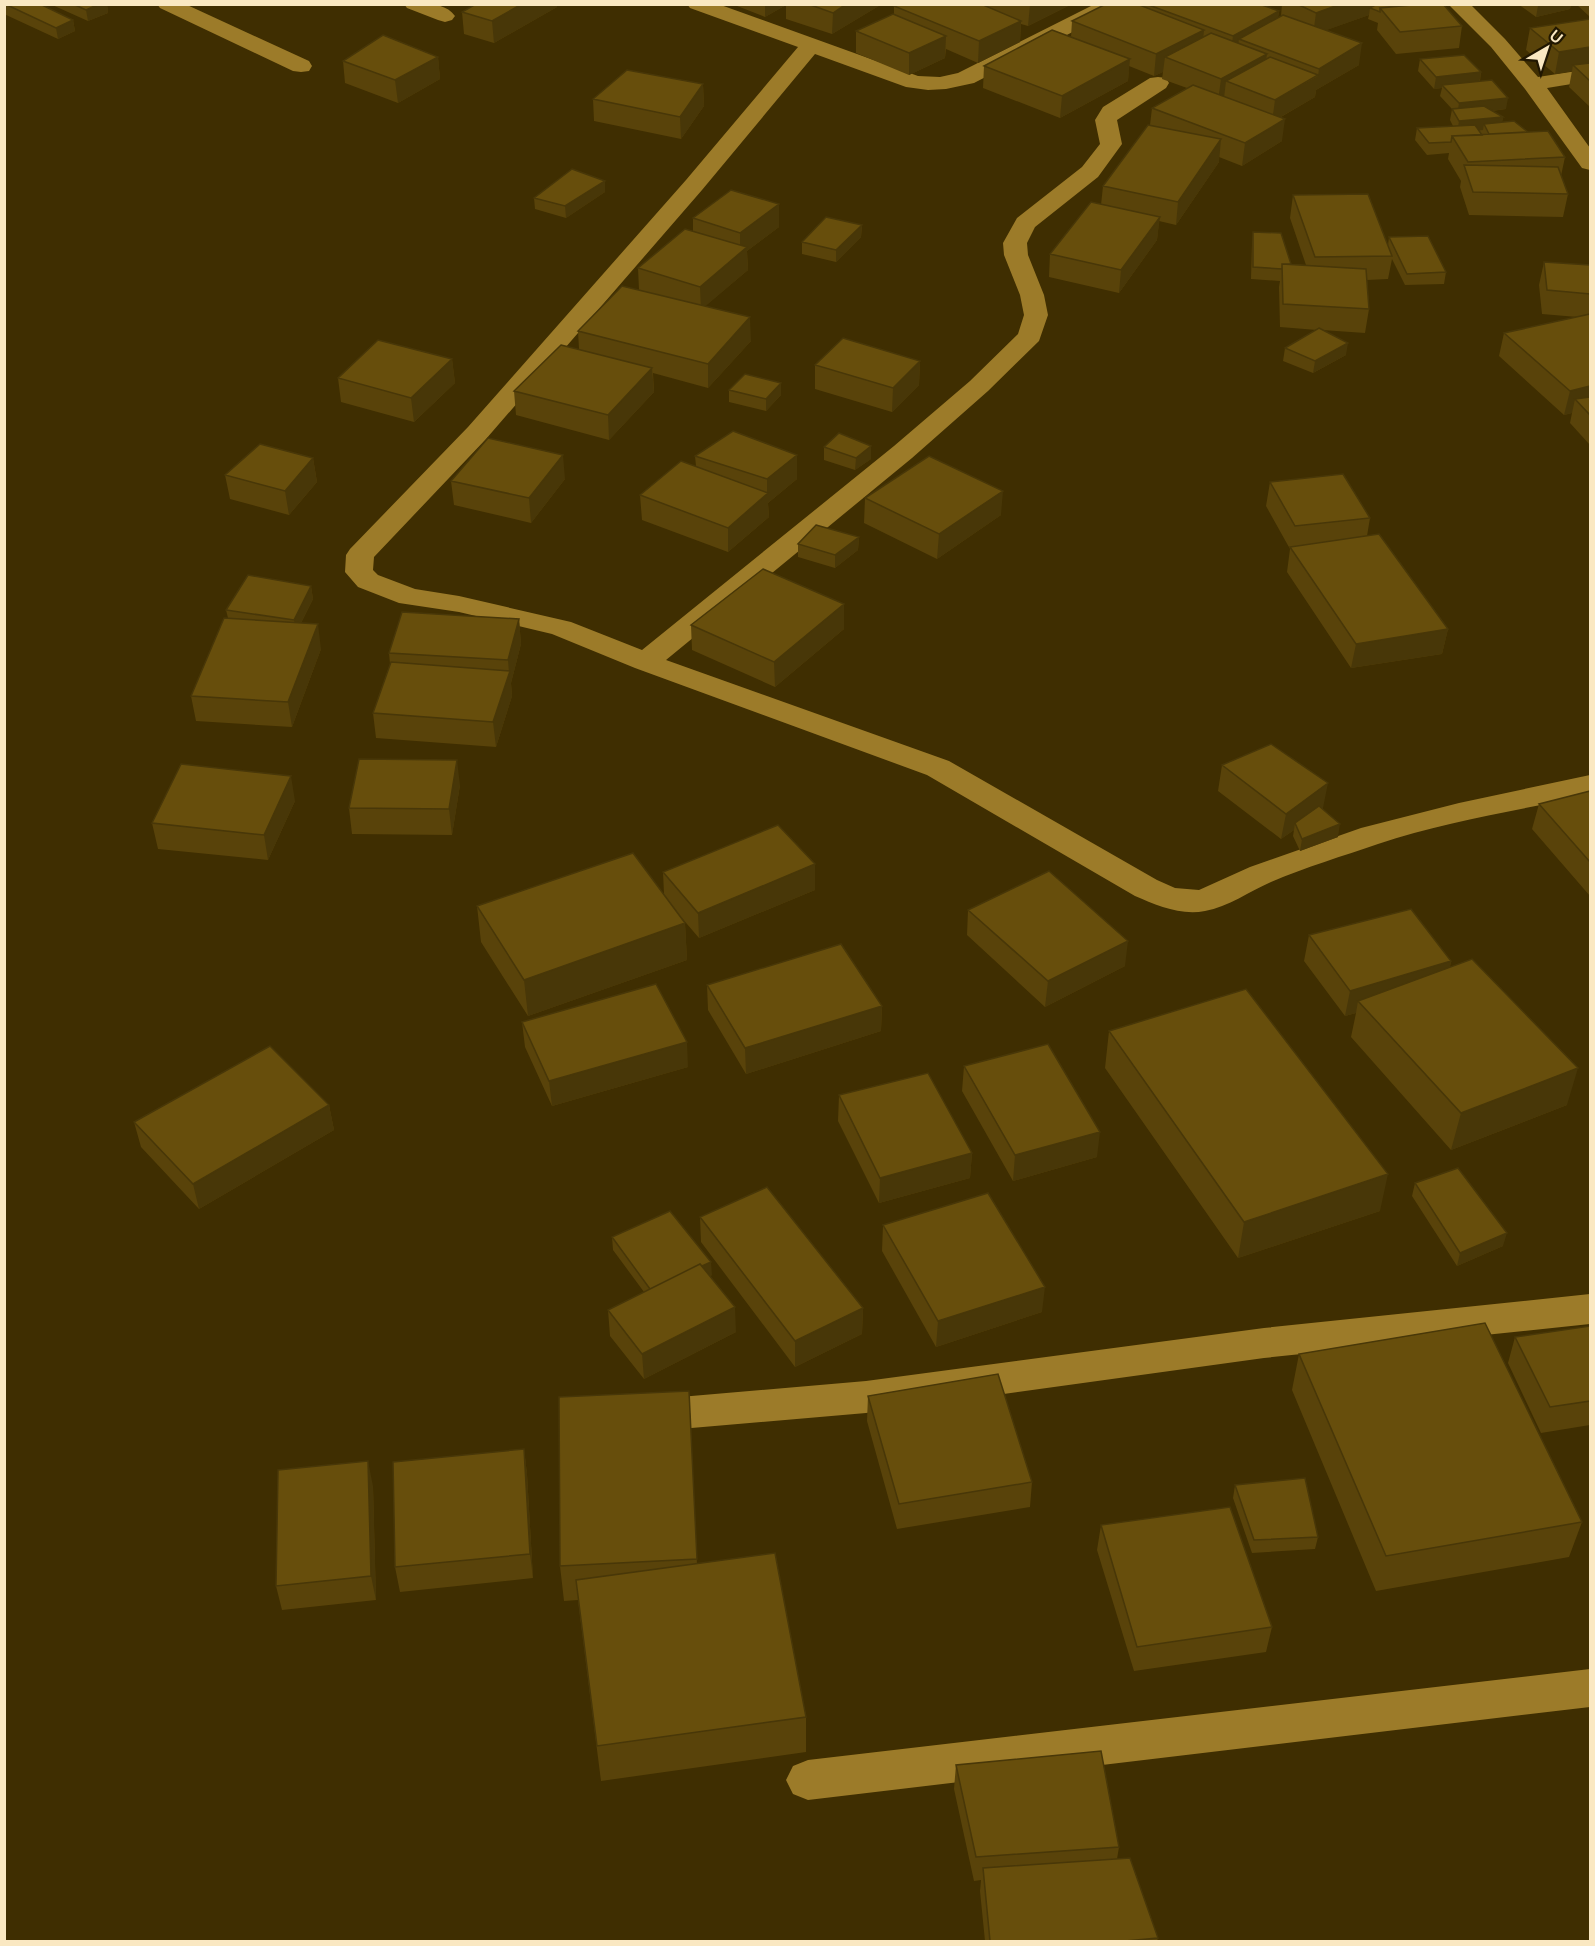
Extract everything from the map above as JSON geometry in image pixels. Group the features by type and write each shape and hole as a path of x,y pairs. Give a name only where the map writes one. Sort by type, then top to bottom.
{"street":[{"path":"167,4 301,66"},
{"path":"414,4 445,16"},
{"path":"697,4 930,86 966,78 1112,4"},
{"path":"1458,4 1498,43 1533,84 1590,163"},
{"path":"1018,31 1072,51"},
{"path":"811,45 694,185 477,433 360,555 359,572 368,581 409,597 459,604 550,625 645,662 938,768 1146,888 1167,897 1185,901 1203,901 1261,874 1372,835 1459,813 1590,785"},
{"path":"1533,84 1590,75"},
{"path":"645,662 920,438 1030,336 1036,315 1032,295 1016,255 1015,243 1025,223 1090,172 1111,144 1106,120 1111,112 1158,83"},
{"path":"615,1418 866,1397 1264,1343 1590,1309"},
{"path":"808,1780 1590,1688"}],"building":[{"path":"5,4 40,4 73,20 56,28"},
{"path":"73,4 99,4 86,10"},
{"path":"476,4 522,4 492,21 462,12"},
{"path":"808,4 846,4 833,13"},
{"path":"898,4 981,4 1021,21 979,41 894,6"},
{"path":"1106,4 1137,4 1204,30 1156,54 1072,21"},
{"path":"1146,4 1259,4 1279,11 1233,36"},
{"path":"1297,4 1341,4 1316,13"},
{"path":"1377,4 1416,4 1380,8 1380,12 1370,8"},
{"path":"1443,4 1462,26 1400,32 1380,8"},
{"path":"893,14 946,36 909,53 856,31"},
{"path":"1283,15 1362,43 1319,69 1239,39"},
{"path":"1590,19 1590,47 1559,52 1530,28"},
{"path":"1052,30 1130,59 1062,96 984,66"},
{"path":"1211,33 1267,54 1221,79 1165,57"},
{"path":"383,35 438,57 395,80 343,61"},
{"path":"1464,55 1481,72 1436,77 1420,59"},
{"path":"1270,57 1318,75 1275,100 1226,81"},
{"path":"1590,63 1590,81 1573,65"},
{"path":"627,70 703,84 680,117 593,99"},
{"path":"1492,80 1508,98 1459,103 1442,85"},
{"path":"1193,85 1285,119 1245,143 1152,108"},
{"path":"1484,106 1503,117 1459,121 1452,109"},
{"path":"1514,121 1528,132 1489,134 1484,124"},
{"path":"1148,125 1221,139 1178,202 1103,186"},
{"path":"1475,125 1482,135 1452,136 1451,142 1429,143 1417,128"},
{"path":"1548,131 1565,157 1468,162 1452,136"},
{"path":"1464,165 1558,167 1568,194 1473,192"},
{"path":"572,169 605,181 565,206 534,198"},
{"path":"731,190 779,204 740,233 693,218"},
{"path":"1368,194 1392,256 1315,257 1293,195"},
{"path":"1091,202 1160,217 1121,270 1050,254"},
{"path":"826,217 862,225 836,250 802,242"},
{"path":"685,229 747,247 700,287 638,268"},
{"path":"1253,232 1281,233 1291,264 1282,264 1282,269 1253,267"},
{"path":"1428,236 1446,272 1407,274 1389,237"},
{"path":"1544,262 1590,265 1590,294 1547,290"},
{"path":"1282,264 1366,269 1369,309 1283,304"},
{"path":"622,286 750,317 708,364 578,331"},
{"path":"1590,314 1590,386 1570,391 1504,333"},
{"path":"1319,328 1348,343 1315,361 1285,348"},
{"path":"843,338 920,361 893,388 815,365"},
{"path":"378,340 452,359 411,398 338,378"},
{"path":"561,345 652,368 608,415 514,391"},
{"path":"745,374 781,383 766,399 729,390"},
{"path":"1590,397 1590,415 1575,399"},
{"path":"733,431 797,455 767,479 695,456"},
{"path":"839,433 871,446 856,458 824,447"},
{"path":"488,438 563,455 529,498 451,481"},
{"path":"260,444 313,458 285,491 225,475"},
{"path":"929,456 1003,491 939,534 865,498"},
{"path":"681,461 768,493 728,528 640,495"},
{"path":"1343,474 1370,518 1295,526 1270,482"},
{"path":"816,525 859,537 835,555 798,544"},
{"path":"1379,534 1448,629 1356,644 1290,547"},
{"path":"763,569 844,604 774,662 691,625"},
{"path":"248,575 311,586 294,620 226,610"},
{"path":"402,612 519,619 508,660 389,653"},
{"path":"224,618 318,624 288,702 191,696"},
{"path":"391,662 510,671 493,722 373,713"},
{"path":"1271,744 1328,783 1286,814 1222,765"},
{"path":"359,759 457,760 449,809 349,808"},
{"path":"181,764 291,776 264,835 152,823"},
{"path":"1590,791 1590,862 1539,804"},
{"path":"1319,806 1340,824 1302,839 1295,823"},
{"path":"778,825 815,864 698,913 663,872"},
{"path":"633,853 685,923 524,980 477,906"},
{"path":"1049,871 1128,941 1048,981 968,910"},
{"path":"1411,909 1451,961 1350,991 1309,935"},
{"path":"841,944 882,1006 745,1048 707,985"},
{"path":"1472,959 1578,1068 1461,1113 1358,1001"},
{"path":"656,984 687,1042 549,1081 522,1022"},
{"path":"1246,989 1388,1174 1244,1222 1109,1031"},
{"path":"1048,1044 1100,1132 1015,1155 964,1066"},
{"path":"270,1046 329,1105 193,1184 134,1122"},
{"path":"928,1073 972,1153 880,1178 839,1095"},
{"path":"1458,1168 1507,1233 1460,1253 1415,1183"},
{"path":"767,1187 863,1308 795,1341 700,1217"},
{"path":"988,1193 1045,1287 938,1321 883,1225"},
{"path":"670,1211 711,1262 702,1266 700,1264 650,1289 612,1237"},
{"path":"700,1264 735,1307 642,1354 608,1310"},
{"path":"1485,1323 1582,1522 1386,1556 1299,1354"},
{"path":"1590,1326 1590,1401 1550,1407 1515,1337"},
{"path":"998,1374 1032,1482 899,1504 868,1396"},
{"path":"689,1391 697,1559 560,1566 559,1397"},
{"path":"524,1449 530,1554 395,1567 393,1462"},
{"path":"368,1461 371,1576 276,1586 278,1470"},
{"path":"1305,1478 1318,1537 1254,1540 1235,1485"},
{"path":"1230,1507 1272,1627 1137,1647 1101,1525"},
{"path":"775,1553 806,1717 597,1746 576,1580"},
{"path":"1101,1751 1119,1847 976,1857 956,1765"},
{"path":"1130,1858 1158,1938 1125,1941 990,1941 983,1868"}]}
